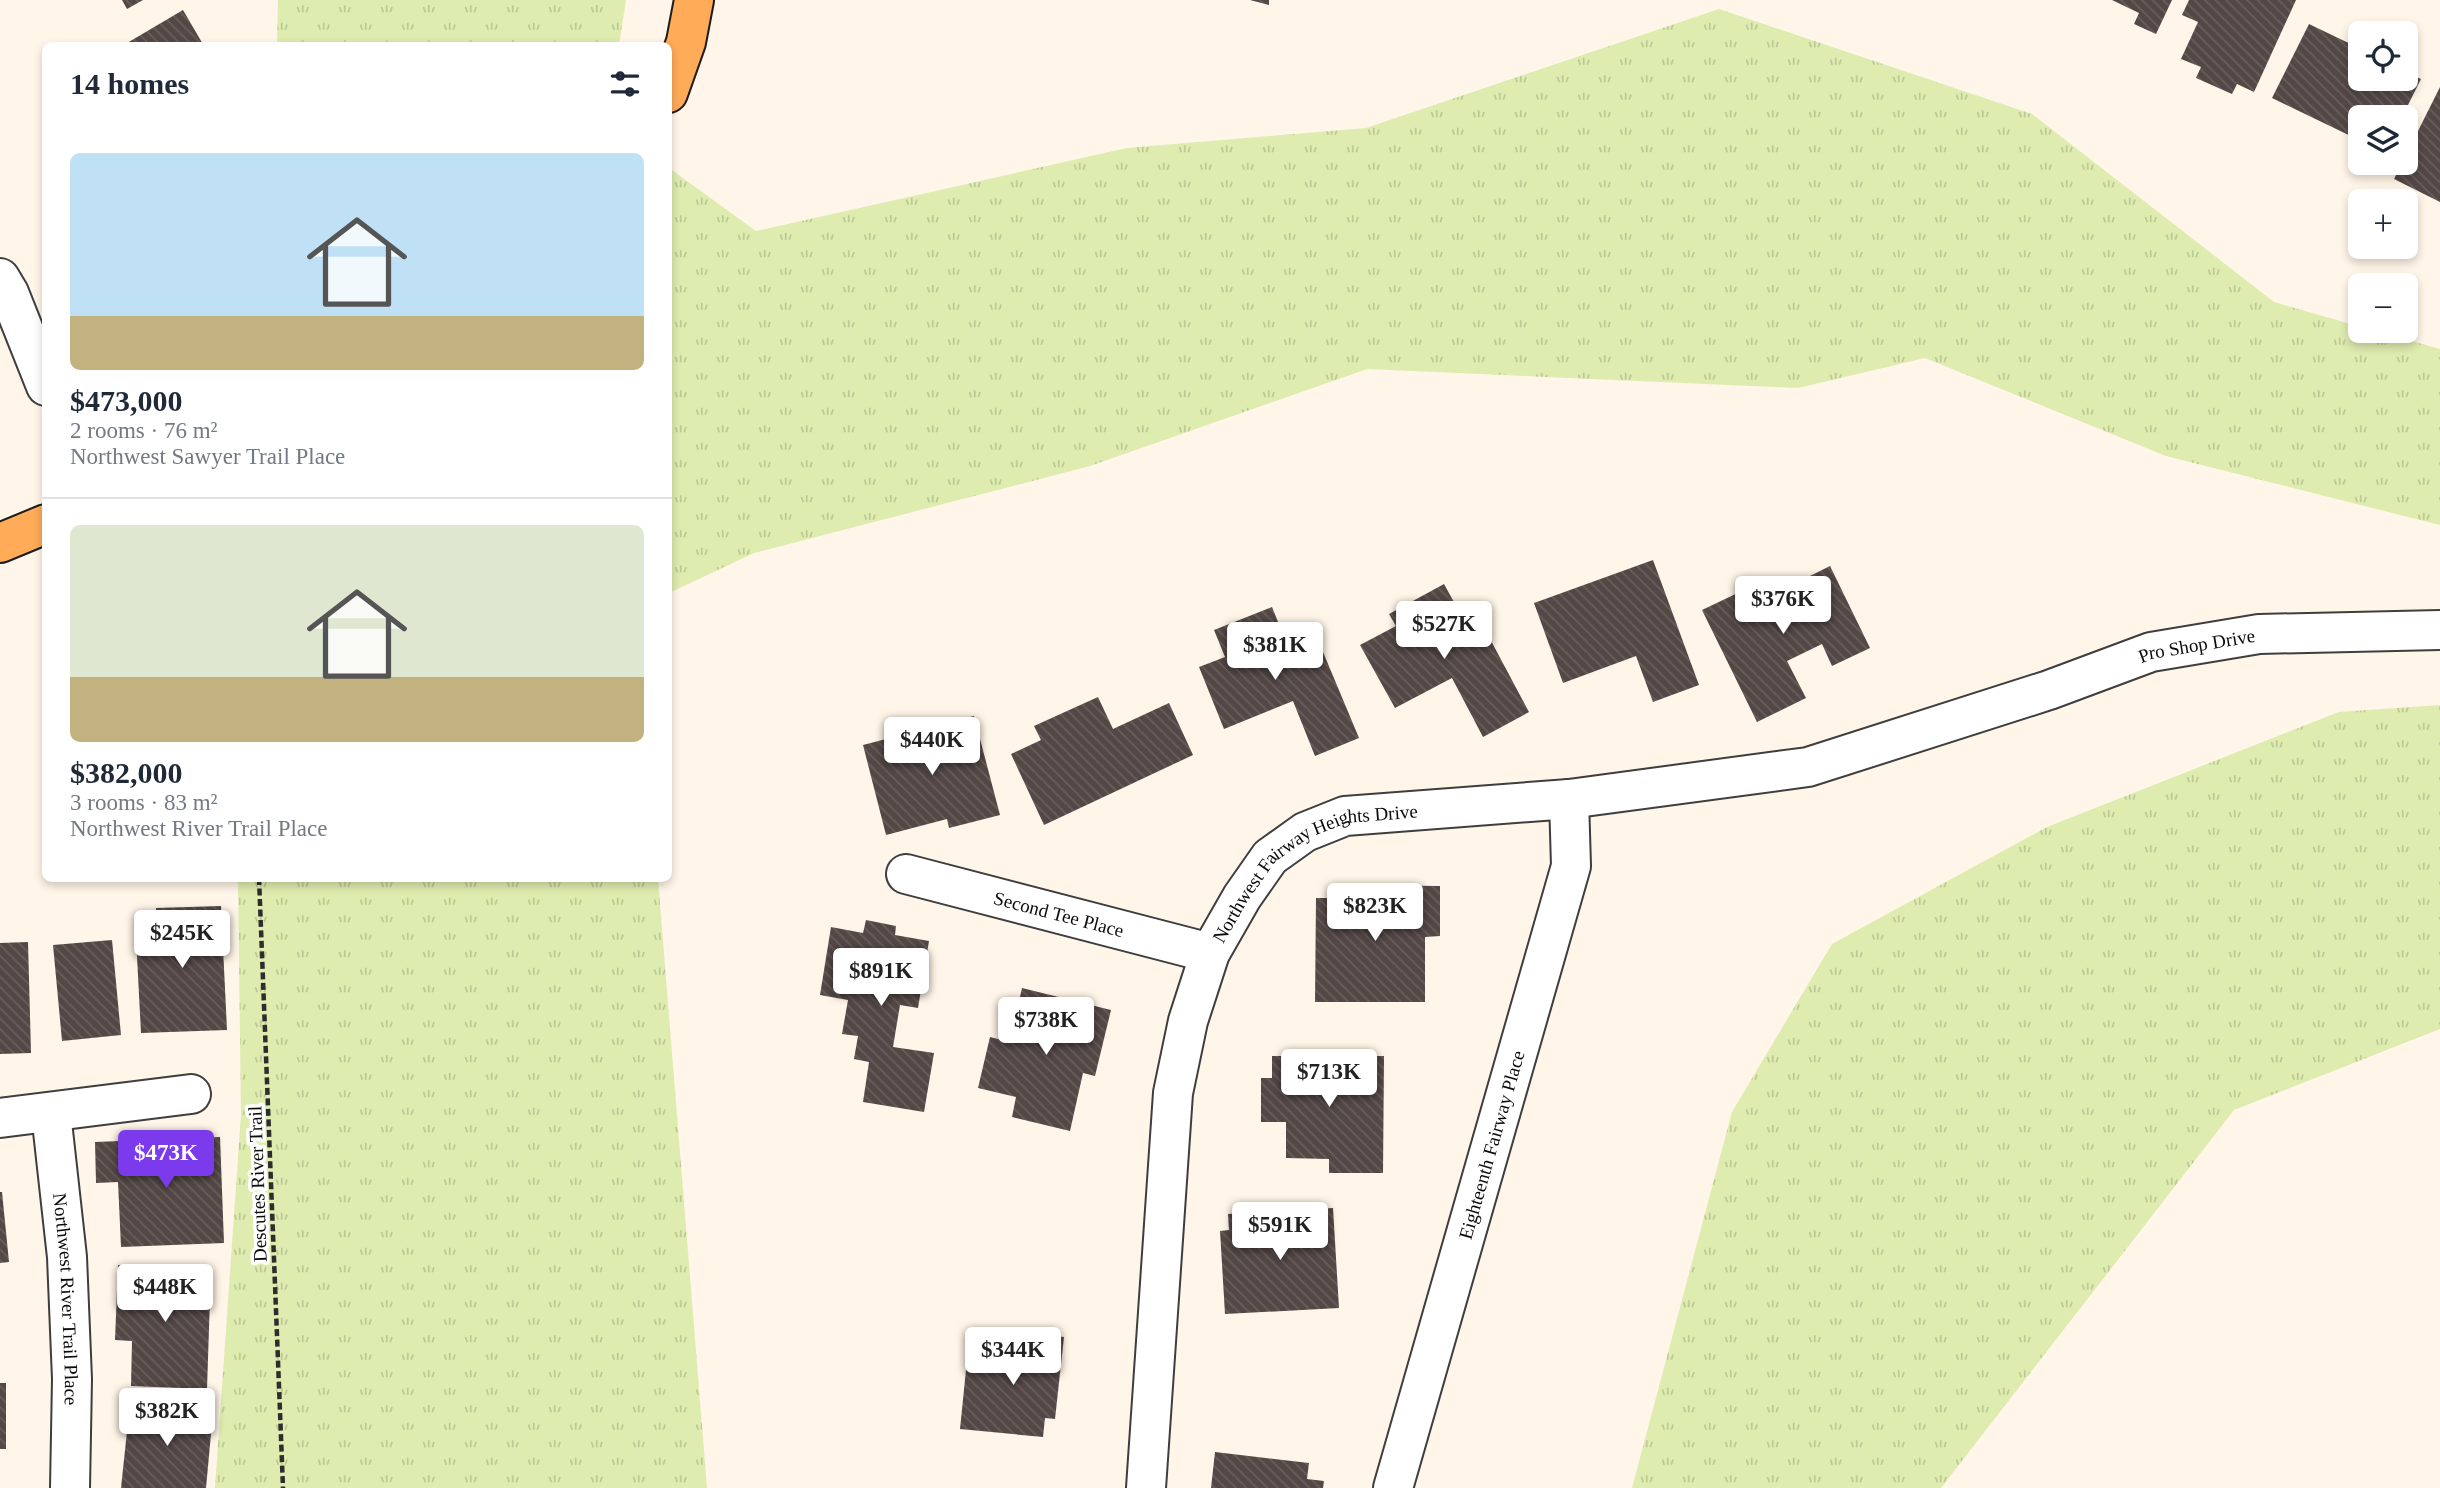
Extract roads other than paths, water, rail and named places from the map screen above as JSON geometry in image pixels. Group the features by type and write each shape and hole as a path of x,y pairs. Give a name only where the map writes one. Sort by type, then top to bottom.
{"main road":[{"path":"672,82 687,42 694,0"},
{"path":"0,543 42,526"}],"street":[{"path":"0,278 9,293 42,376"},
{"name":"Pro Shop Drive","path":"1964,717 2049,690 2151,652 2259,634 2440,630"},
{"name":"Northwest Fairway Heights Drive","path":"1146,1488 1173,1093 1188,1021 1210,953 1242,897 1270,857 1305,832 1345,816 1569,799 1808,767 1964,717"},
{"name":"Eighteenth Fairway Place","path":"1393,1488 1571,866 1569,799"},
{"name":"Second Tee Place","path":"906,874 1210,953"},
{"path":"0,1118 191,1094"},
{"name":"Northwest River Trail Place","path":"51,1113 67,1257 72,1379 70,1488"}]}
